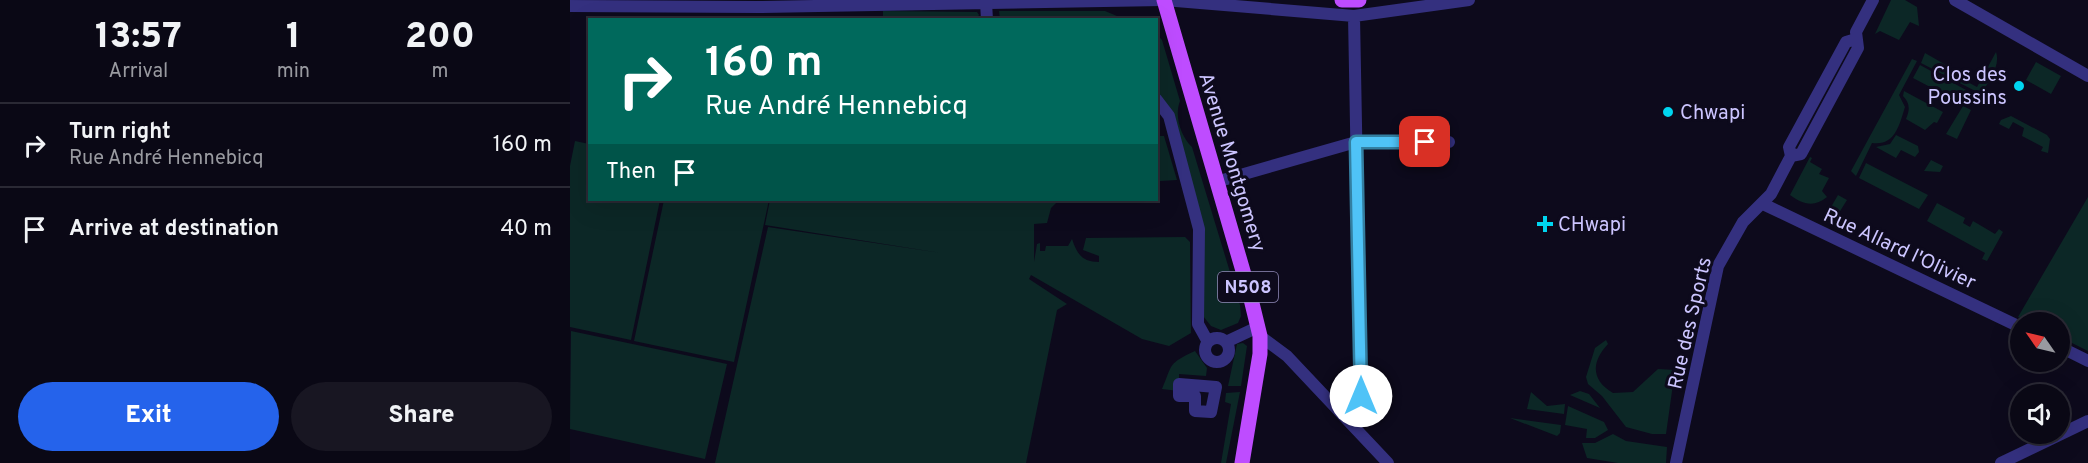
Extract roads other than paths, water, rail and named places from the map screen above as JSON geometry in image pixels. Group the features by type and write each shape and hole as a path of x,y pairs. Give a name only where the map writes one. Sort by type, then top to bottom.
{"main road":[{"name":"Avenue Montgomery","path":"1164,0 1259,331"},
{"path":"1342,0 1359,0"},
{"name":"N508","path":"1242,463 1259,372 1259,331"}],"street":[{"path":"570,6 757,7 1164,0 1354,16 1469,0"},
{"name":"Rue des Sports","path":"1676,463 1718,266 1743,222 1762,204 1791,156 1801,154 1858,48 1856,32 1873,0"},
{"path":"1955,0 2088,76"},
{"path":"986,2 987,18"},
{"path":"1350,421 1361,396 1354,16"},
{"path":"1158,102 1168,116 1199,229 1198,324 1208,342"},
{"path":"1216,182 1356,142 1449,142"},
{"name":"Rue Allard l'Olivier","path":"1762,204 2010,322"},
{"path":"1226,342 1229,349 1228,357 1218,363 1207,357 1205,350 1208,342 1215,338 1226,342 1259,331 1287,356 1388,463"},
{"path":"2070,352 2088,361"},
{"path":"2001,463 2088,421"}],"place":[{"name":"Clos des Poussins","path":"2019,86"},
{"name":"Chwapi","path":"1668,112"},
{"name":"CHwapi","path":"1545,224"}]}
